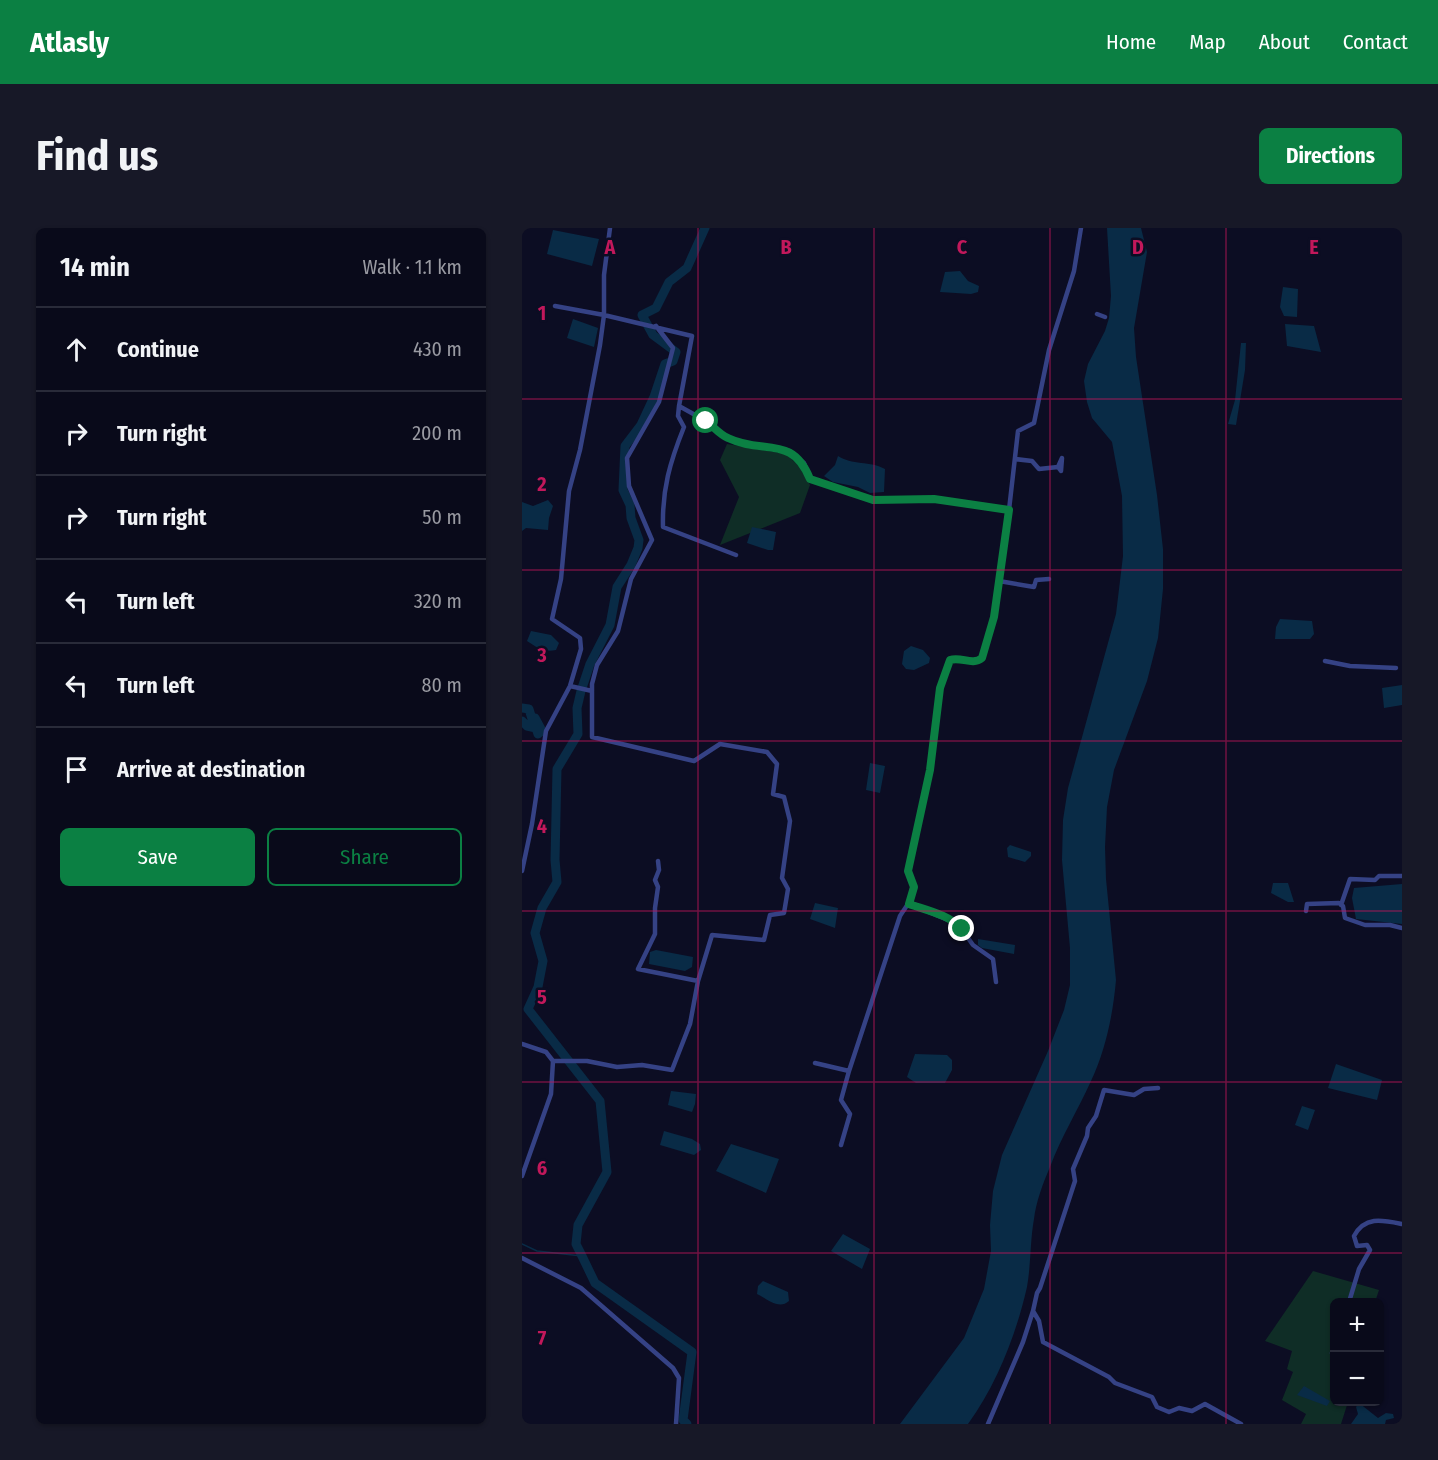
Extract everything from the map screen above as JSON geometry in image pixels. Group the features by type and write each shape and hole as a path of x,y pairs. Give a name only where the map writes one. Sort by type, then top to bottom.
{"street":[{"path":"522,871 532,824 546,731 570,686 581,649 580,638 552,619 561,579 569,491 580,450 604,315 604,275 610,228"},
{"path":"841,1145 850,1114 841,1100 849,1071 900,916 909,904 914,887 908,871 930,770 940,688 950,660 954,658 965,662 978,661 982,658 994,617 1018,431 1034,423 1042,399 1049,350 1074,271 1081,228"},
{"path":"555,306 656,326 692,336 678,416 684,427 670,461 662,505 663,527 736,555"},
{"path":"1097,314 1105,317"},
{"path":"553,1061 587,1060 617,1066 642,1065 672,1070 690,1024 698,981 712,935 764,940 770,915 784,913 788,889 782,878 790,821 784,797 773,794 777,764 767,752 720,744 694,761 592,737 590,690 597,665 618,631 631,579 652,540 629,486 627,458 659,402 673,348 656,326"},
{"path":"679,406 706,421 727,438 742,443 789,451 804,463 810,479 873,500 934,499 1009,510"},
{"path":"1015,459 1032,461 1040,469 1058,467"},
{"path":"999,582 1034,588 1036,580 1049,579"},
{"path":"1325,661 1360,668 1396,668"},
{"path":"570,686 590,690"},
{"path":"658,861 659,870 655,880 658,887 655,934 638,969 698,981"},
{"path":"1402,876 1379,876 1375,880 1350,879 1341,904 1345,918 1365,925 1390,925 1402,928"},
{"path":"909,904 958,924 973,945 993,958 996,982"},
{"path":"1306,911 1307,904 1341,904"},
{"path":"522,1044 546,1052 553,1061 550,1095 522,1176"},
{"path":"815,1063 849,1071"},
{"path":"988,1424 1023,1342 1075,1181 1073,1169 1087,1136 1088,1128 1096,1116 1104,1090 1134,1095 1144,1089 1158,1088"},
{"path":"1350,1298 1359,1269 1370,1250 1367,1245 1357,1246 1354,1236 1358,1229 1378,1219 1402,1224"},
{"path":"522,1258 580,1288 673,1368 679,1378 675,1424"},
{"path":"1033,1311 1039,1321 1043,1342 1109,1377 1115,1383 1152,1397 1157,1407 1169,1412 1179,1408 1192,1412 1205,1404 1241,1424"}],"green space":[{"path":"727,444 786,454 802,469 810,485 800,513 720,545 739,497 720,460"},
{"path":"1313,1271 1379,1290 1376,1298 1330,1298 1330,1406 1347,1406 1341,1424 1301,1424 1306,1414 1282,1400 1293,1372 1287,1369 1292,1351 1265,1341"}],"water":[{"path":"1107,228 1141,228 1147,252 1134,328 1163,549 1163,589 1158,638 1147,681 1114,770 1107,807 1106,879 1116,980 1111,1018 1096,1069 1059,1145 1040,1193 1035,1213 1027,1287 1011,1341 997,1376 968,1424 900,1424 964,1338 984,1289 991,1251 990,1225 993,1191 1002,1155 1048,1051 1064,1010 1070,985 1070,948 1062,860 1063,820 1068,788 1116,614 1123,556 1122,496 1112,442 1092,418 1084,381 1088,364 1109,318 1111,296"},
{"path":"553,230 599,239 592,266 547,254"},
{"path":"960,271 968,281 979,286 978,292 971,294 940,292 945,272"},
{"path":"1283,287 1298,289 1297,317 1284,316 1280,307"},
{"path":"573,319 598,328 594,347 567,338"},
{"path":"1285,324 1314,326 1321,352 1287,346"},
{"path":"1241,343 1246,343 1245,370 1236,425 1228,424 1235,400"},
{"path":"838,456 849,461 885,469 884,492 870,493 858,487 833,482 824,476 835,465"},
{"path":"548,500 553,506 548,530 526,528 522,531 522,502 533,506"},
{"path":"752,527 776,532 773,550 747,543"},
{"path":"1280,619 1312,621 1314,634 1310,639 1275,639 1276,627"},
{"path":"531,631 551,635 559,643 556,650 544,650 527,641"},
{"path":"911,646 923,650 930,658 929,663 914,670 906,669 902,664 904,651"},
{"path":"1402,685 1402,705 1384,708 1382,688"},
{"path":"870,763 885,766 880,793 866,790"},
{"path":"1010,845 1031,852 1031,856 1025,862 1008,857 1007,848"},
{"path":"1273,883 1288,883 1294,902 1288,902 1271,893"},
{"path":"1402,884 1402,924 1356,919 1352,898 1354,888"},
{"path":"815,903 838,908 835,928 810,919"},
{"path":"978,939 1015,945 1014,954 982,948 978,945"},
{"path":"656,950 693,957 692,967 685,971 649,964 650,952"},
{"path":"915,1054 947,1055 952,1060 952,1070 945,1083 916,1083 907,1077"},
{"path":"1336,1064 1382,1080 1377,1100 1328,1088"},
{"path":"671,1091 696,1094 692,1112 668,1105"},
{"path":"1302,1106 1315,1110 1308,1130 1295,1125"},
{"path":"664,1131 692,1139 700,1144 701,1150 694,1155 660,1145"},
{"path":"731,1144 779,1159 766,1193 716,1171"},
{"path":"843,1234 870,1249 862,1269 831,1251"},
{"path":"763,1281 788,1292 789,1301 777,1304 757,1294 758,1286"},
{"path":"1304,1386 1330,1401 1327,1406 1297,1395"},
{"path":"1363,1406 1378,1418 1386,1413 1393,1414 1394,1418 1386,1420 1385,1424 1351,1424 1358,1414 1356,1407"}],"waterway":[{"path":"687,1424 683,1420 692,1352 595,1283 576,1244 578,1225 607,1172 600,1101 528,1009 538,987 543,961 535,933 542,908 557,882 555,860 557,769 578,734 577,708 581,691 590,664 610,625 617,587 631,565 638,548 639,540 631,518 630,505 623,490 625,446 641,425 654,397 665,364 673,361 676,352 653,335 642,315 656,308 669,282 687,268 705,228"},
{"path":"522,708 529,709 532,719 535,718 542,731 538,734"},
{"path":"522,721 527,726 536,728 538,734"},
{"path":"522,1244 537,1251 582,1256"}],"route":[{"path":"706,421 727,438 742,443 789,451 804,463 810,479 873,500 934,499 1009,510 994,617 982,658 978,661 965,662 954,658 950,660 940,688 930,770 908,871 914,883 909,904 944,917 958,924 962,929"}]}
